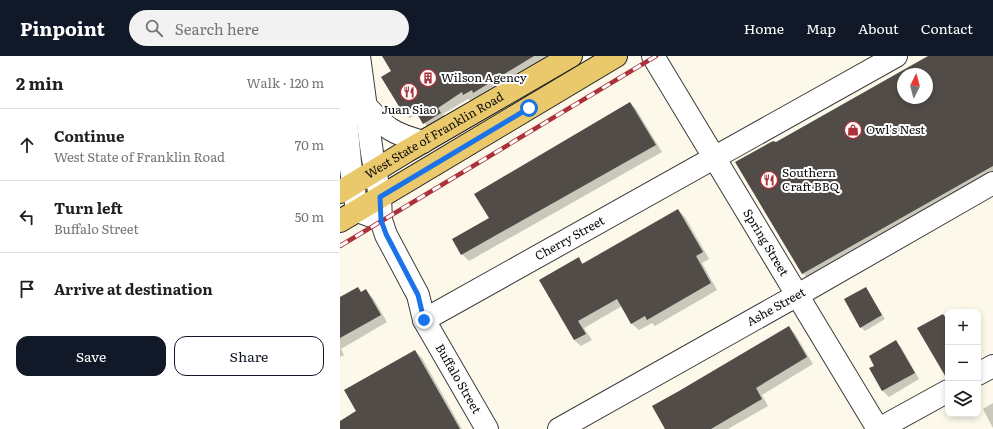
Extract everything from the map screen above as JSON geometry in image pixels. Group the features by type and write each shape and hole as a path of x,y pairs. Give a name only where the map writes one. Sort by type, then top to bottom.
{"main road":[{"name":"West State of Franklin Road","path":"346,188 571,56"},
{"name":"West State of Franklin Road","path":"348,216 616,56"}],"street":[{"path":"340,56 348,216 381,220"},
{"name":"Buffalo Street","path":"359,56 374,171 380,197 381,220 386,234 418,295 424,320 487,429"},
{"name":"Spring Street","path":"654,56 774,258 879,429"},
{"name":"Cherry Street","path":"424,320 896,56"},
{"path":"365,105 382,124 396,134 423,142"},
{"name":"Ashe Street","path":"559,429 798,295 993,183"},
{"path":"981,372 993,366"},
{"path":"879,429 945,393"}],"building":[{"path":"382,56 534,56 473,93 472,90 463,95 462,92 438,108 441,113 423,124 413,107 403,113 381,77 391,71"},
{"path":"928,56 993,56 993,166 802,274 735,162 773,141 776,142 897,74 897,104 933,104 933,68 907,68"},
{"path":"630,102 656,145 461,255 452,239 489,218 474,194"},
{"path":"678,209 703,252 696,256 711,283 647,320 645,316 631,324 617,299 578,321 586,334 574,340 539,280 579,257 582,264"},
{"path":"358,287 361,292 366,289 381,315 340,338 340,297"},
{"path":"866,287 882,315 860,328 844,299"},
{"path":"943,314 945,317 945,376 917,328"},
{"path":"789,326 807,357 756,388 762,399 711,429 665,429 652,406"},
{"path":"896,340 915,373 882,391 869,368 874,366 869,356"},
{"path":"415,350 460,429 340,429 340,421 356,411 344,390"}],"railway":[{"path":"340,246 656,56"}],"place":[{"name":"Wilson Agency","path":"428,78"},
{"name":"Juan Siao","path":"409,92"},
{"name":"Owl's Nest","path":"853,130"},
{"name":"Southern Craft BBQ","path":"769,180"}],"route":[{"path":"424,320 418,295 386,234 381,220 380,197 529,108"}]}
